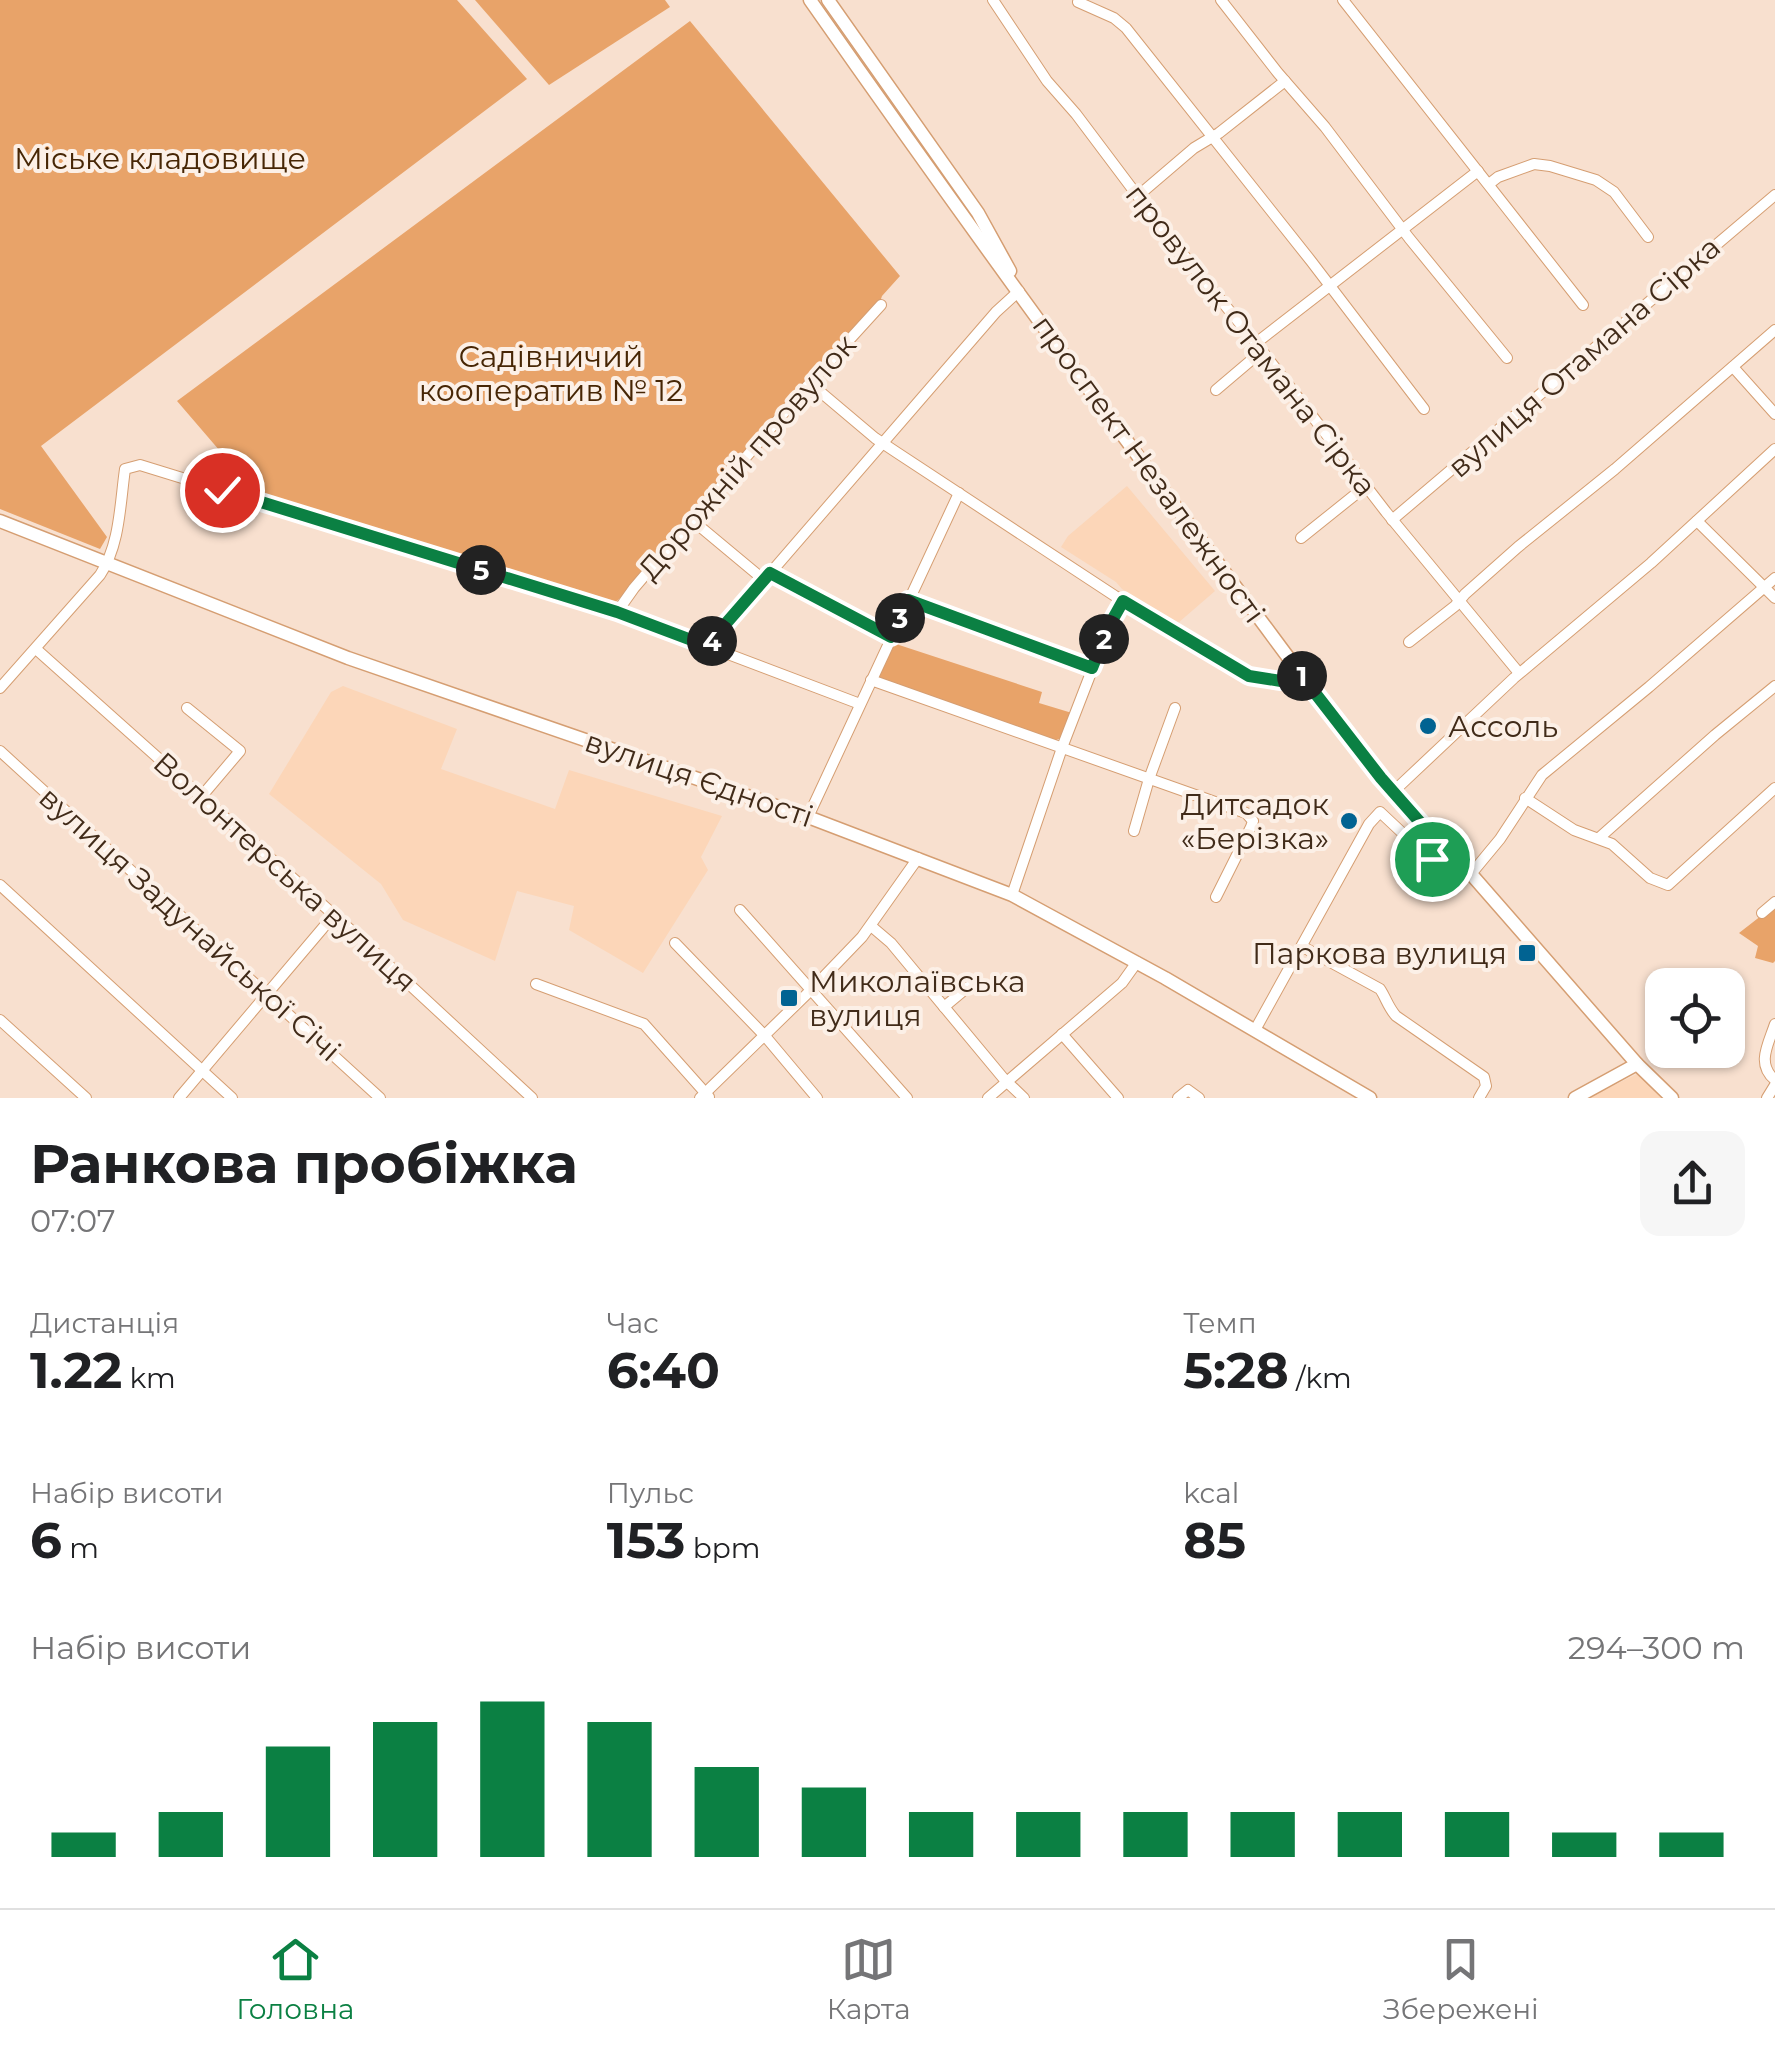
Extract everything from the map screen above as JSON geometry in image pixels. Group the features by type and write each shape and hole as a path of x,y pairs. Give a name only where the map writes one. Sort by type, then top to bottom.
{"main road":[{"name":"проспект Незалежності","path":"810,0 1000,251 1019,291 1298,671 1393,792 1672,1098"},
{"name":"проспект Незалежності","path":"828,0 975,222"},
{"name":"вулиця Єдності","path":"0,521 348,658 808,816 1012,895 1137,962 1370,1098"},
{"path":"1575,1098 1637,1064"}],"street":[{"name":"провулок Отамана Сірка","path":"993,0 1048,81 1392,520 1519,674"},
{"path":"1221,0 1506,358"},
{"path":"1343,0 1583,305"},
{"path":"1078,2 1114,18 1126,28 1424,410"},
{"path":"1138,196 1174,163 1285,82"},
{"path":"1489,184 1534,164 1596,180 1614,192 1648,237"},
{"path":"1216,390 1330,286 1478,171"},
{"name":"вулиця Отамана Сірка","path":"1392,520 1775,195"},
{"path":"710,647 715,636 996,312 1019,291"},
{"name":"Дорожній провулок","path":"617,612 800,394 881,305"},
{"path":"1409,642 1775,330"},
{"path":"1734,367 1775,414"},
{"path":"811,384 883,443 1123,601 1249,676 1281,681 1298,671"},
{"path":"1393,792 1519,674 1775,450"},
{"path":"0,688 108,564 114,548 125,468 140,465 617,612 860,704"},
{"path":"1300,538 1366,486"},
{"path":"808,816 958,493"},
{"path":"692,520 767,576 891,637"},
{"path":"1697,521 1775,598"},
{"path":"1471,874 1500,839 1542,775 1775,578"},
{"path":"908,600 1092,668"},
{"path":"1012,895 1061,749 1109,626 1123,601"},
{"name":"Волонтерська вулиця","path":"36,648 532,1098"},
{"path":"871,680 1246,813 1253,821 1216,897"},
{"path":"1599,838 1775,686"},
{"path":"187,708 240,751 201,797"},
{"path":"1134,831 1175,708"},
{"name":"вулиця Задунайської Січі","path":"0,751 380,1098"},
{"path":"1526,798 1574,830 1619,850 1650,878 1668,884 1775,788"},
{"path":"1255,1030 1369,824 1380,812 1426,856 1435,860 1448,854"},
{"path":"536,984 644,1024 705,1096 871,926 918,858"},
{"path":"0,884 232,1098"},
{"path":"1762,913 1775,902"},
{"path":"740,910 907,1098"},
{"path":"180,1098 333,916"},
{"path":"871,926 892,943 1024,1098"},
{"path":"675,943 765,1036 817,1098"},
{"path":"1303,947 1380,989 1396,1016 1484,1078 1486,1086 1478,1098"},
{"path":"988,1098 1122,983 1137,962"},
{"path":"944,1007 968,986"},
{"path":"0,1020 86,1098"},
{"path":"1767,1098 1775,1082 1762,1062 1775,1024"},
{"path":"1062,1034 1118,1098"},
{"path":"1178,1098 1188,1090 1199,1098"}],"shaded area":[{"path":"1127,486 1215,591 1178,623 1061,547 1068,536"},
{"path":"343,686 457,729 441,769 555,809 569,770 722,816 701,857 708,870 643,973 569,930 574,906 517,891 495,961 403,920 381,884 269,794 331,692"},
{"path":"1637,1074 1668,1098 1588,1098"}],"green space":[{"name":"Міське кладовище","path":"0,0 457,0 527,79 41,446 107,537 100,549 0,509"},
{"path":"475,0 665,0 670,7 549,85"},
{"name":"Садівничий кооператив № 12","path":"690,21 900,276 649,568 615,603 609,603 250,493 244,479 177,401"},
{"path":"893,643 1042,692 1039,703 1072,713 1061,738 1054,741 876,677"},
{"path":"1775,905 1773,963 1755,958 1758,946 1739,933"}],"place":[{"name":"Ассоль","path":"1428,726"},
{"name":"Дитсадок «Берізка»","path":"1349,821"},
{"name":"Паркова вулиця","path":"1527,953"},
{"name":"Миколаївська вулиця","path":"789,998"}],"route":[{"path":"222,490 617,612 710,647 715,636 770,573 891,637 908,600 1092,668 1123,601 1249,676 1281,681 1298,671 1381,778 1448,854 1432,859"}]}
